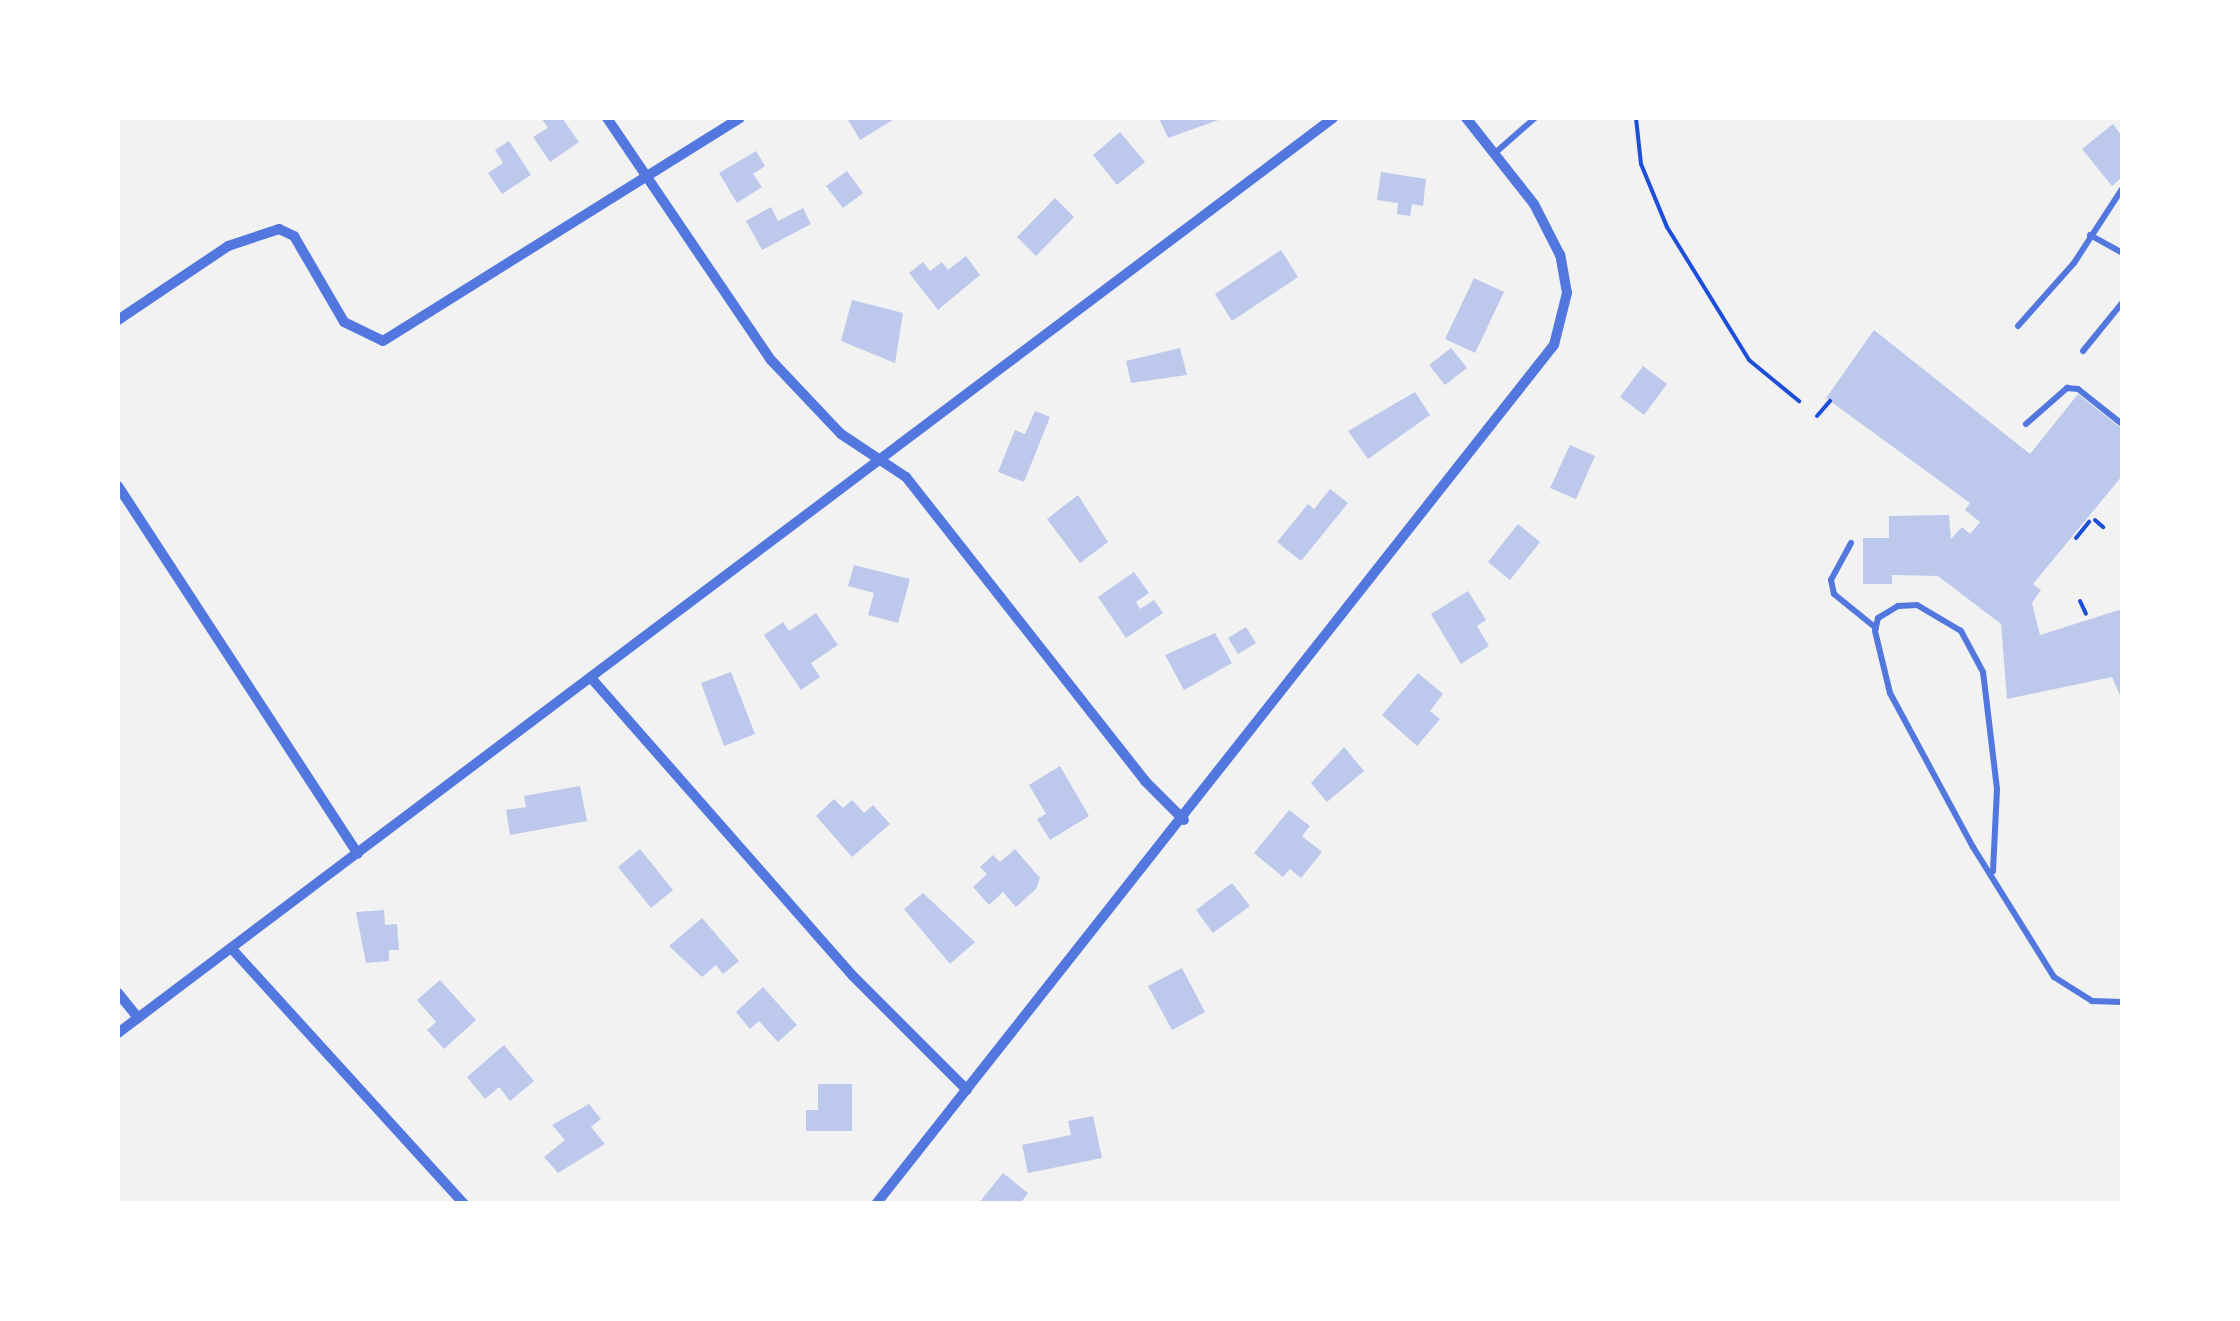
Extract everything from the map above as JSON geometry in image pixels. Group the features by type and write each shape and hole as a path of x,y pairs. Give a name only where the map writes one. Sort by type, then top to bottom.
{"street":[{"path":"607,118 771,360 842,434 906,477 1145,780 1184,820"},
{"path":"118,320 228,246 279,228 294,236 344,322 383,341 643,173 740,118"},
{"path":"118,1033 884,460 1332,118"},
{"path":"876,1204 1184,820 1554,345 1567,293 1550,230 1466,118"},
{"path":"118,486 358,854"},
{"path":"592,679 853,976 967,1090"},
{"path":"232,949 461,1202"},
{"path":"118,994 138,1018"}],"lane":[{"path":"1494,153 1535,118"},
{"path":"2018,326 2122,189"},
{"path":"2090,235 2122,253"},
{"path":"2084,351 2122,303"},
{"path":"2026,424 2067,388 2078,389 2122,424"},
{"path":"1851,543 1830,580 1834,594 1843,608 1876,628"},
{"path":"1993,870 1997,789 1988,702 1973,646 1944,618 1916,604 1888,610 1876,628 1890,694 1973,847 1993,870 2054,977 2092,1002 2122,1002"}],"path":[{"path":"1636,118 1641,164 1667,226 1749,360 1799,401"},
{"path":"1817,416 1830,401"},
{"path":"2076,538 2092,521 2102,528"},
{"path":"2080,602 2086,614"}],"building":[{"path":"562,118 579,142 550,162 533,137 548,128 542,119"},
{"path":"847,118 896,118 860,140"},
{"path":"1159,118 1224,118 1168,138"},
{"path":"2113,124 2122,136 2122,177 2112,186 2082,149"},
{"path":"1120,132 1145,162 1117,185 1093,155"},
{"path":"509,141 531,175 502,194 488,173 503,163 495,150"},
{"path":"756,151 765,166 753,174 762,187 737,203 719,173"},
{"path":"847,171 863,193 843,208 826,186"},
{"path":"1381,172 1426,179 1423,206 1412,204 1410,216 1397,214 1398,203 1377,200"},
{"path":"1055,198 1074,217 1036,256 1017,237"},
{"path":"771,207 778,221 803,208 811,224 762,250 746,221"},
{"path":"1281,250 1298,277 1232,321 1215,294"},
{"path":"966,256 980,275 938,310 909,273 923,262 930,271 942,262 948,270"},
{"path":"1474,278 1504,292 1475,353 1445,339"},
{"path":"852,300 903,313 895,363 841,341"},
{"path":"1874,330 2030,454 2078,394 2122,429 2122,476 2033,584 2041,590 2032,603 2040,635 2122,609 2122,700 2112,677 2007,699 2001,624 1938,576 1892,575 1892,584 1863,584 1863,538 1889,538 1889,516 1949,515 1951,539 1962,527 1970,534 1980,522 1965,510 1970,503 1826,398"},
{"path":"1180,348 1187,375 1131,383 1126,361"},
{"path":"1451,348 1467,368 1445,385 1429,365"},
{"path":"1643,366 1667,384 1644,415 1620,397"},
{"path":"1415,392 1430,415 1368,459 1348,431"},
{"path":"1035,411 1050,417 1024,482 998,472 1015,430 1025,434"},
{"path":"1570,445 1595,456 1576,499 1550,488"},
{"path":"1330,489 1348,503 1301,561 1277,542 1308,504 1314,509"},
{"path":"1078,495 1108,542 1080,563 1047,519"},
{"path":"1518,524 1540,542 1510,580 1488,562"},
{"path":"854,565 910,579 898,623 868,615 874,593 848,586"},
{"path":"1134,572 1149,593 1136,602 1140,609 1154,600 1163,613 1126,638 1098,597"},
{"path":"1468,591 1486,620 1477,626 1489,646 1461,664 1431,614"},
{"path":"816,613 838,645 811,663 820,677 801,690 764,635 783,622 789,631"},
{"path":"1246,627 1256,643 1238,654 1228,638"},
{"path":"1215,633 1232,663 1184,690 1165,655"},
{"path":"731,672 755,734 724,746 701,683"},
{"path":"1418,673 1443,694 1430,711 1440,719 1417,746 1382,715"},
{"path":"1344,747 1364,771 1327,802 1311,783"},
{"path":"1060,766 1089,816 1050,840 1037,819 1046,814 1029,785"},
{"path":"580,786 587,821 510,835 506,810 526,807 524,796"},
{"path":"834,799 843,808 852,800 864,813 873,805 890,824 852,857 816,816"},
{"path":"1289,810 1310,826 1302,836 1322,852 1301,878 1290,869 1283,877 1254,853"},
{"path":"640,849 673,890 651,908 618,867"},
{"path":"1015,849 1040,878 1036,889 1016,907 1003,892 989,905 973,887 987,874 980,867 993,855 1000,862"},
{"path":"1232,883 1250,906 1213,933 1196,910"},
{"path":"923,893 975,942 950,964 904,909"},
{"path":"384,910 385,925 397,924 399,950 389,950 389,961 366,963 356,912"},
{"path":"702,918 739,961 723,974 716,965 702,977 669,946"},
{"path":"1182,968 1205,1012 1172,1030 1148,986"},
{"path":"440,980 476,1020 444,1049 427,1030 436,1022 417,1000"},
{"path":"763,987 797,1025 778,1042 759,1021 750,1029 736,1012"},
{"path":"504,1045 534,1081 510,1101 499,1087 485,1099 467,1077"},
{"path":"818,1084 852,1084 852,1131 806,1131 806,1110 818,1110"},
{"path":"589,1104 601,1119 591,1127 605,1144 558,1173 544,1157 565,1140 552,1125"},
{"path":"1093,1116 1102,1158 1028,1173 1022,1145 1071,1135 1068,1121"},
{"path":"1003,1173 1028,1193 1020,1204 978,1204"}]}
